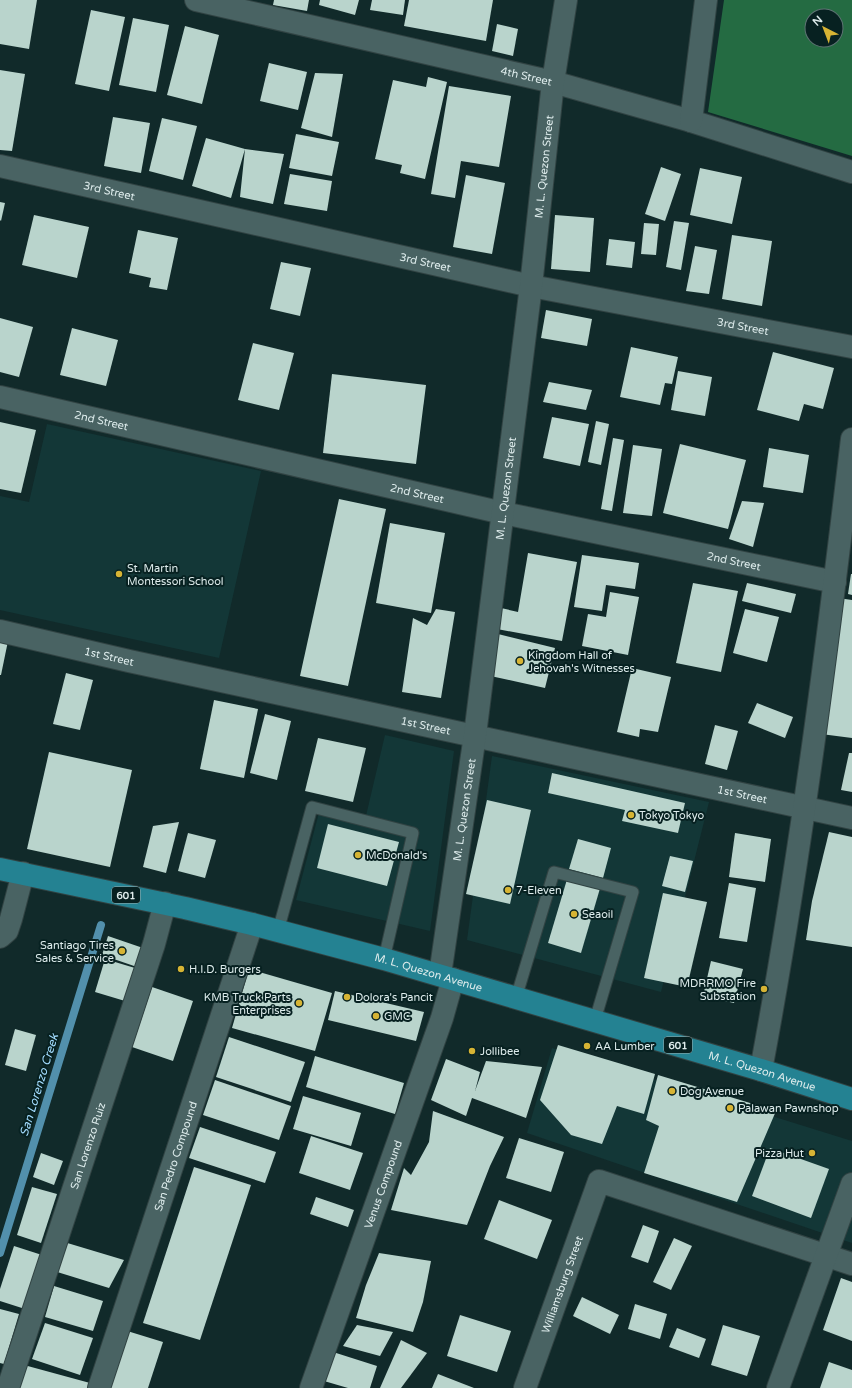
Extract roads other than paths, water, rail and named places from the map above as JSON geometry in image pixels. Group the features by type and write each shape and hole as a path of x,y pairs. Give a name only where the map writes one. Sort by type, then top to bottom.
{"main road":[{"name":"M. L. Quezon Avenue","path":"0,869 165,903 252,924 384,959 595,1020 852,1099"}],"street":[{"name":"4th Street","path":"196,0 553,82 691,121 852,172"},
{"name":"M. L. Quezon Street","path":"446,977 531,286 553,82 566,0"},
{"path":"691,121 706,0"},
{"name":"3rd Street","path":"0,166 531,286 852,347"},
{"name":"2nd Street","path":"0,397 503,513 835,582"},
{"path":"761,1070 780,964 804,807 835,582 852,439"},
{"name":"1st Street","path":"0,631 852,818"},
{"path":"0,937 7,931 23,873"},
{"name":"San Lorenzo Ruiz","path":"8,1388 151,952 165,903"},
{"name":"San Pedro Compound","path":"99,1388 252,924"},
{"name":"Venus Compound","path":"310,1388 442,1018 446,977"},
{"name":"Williamsburg Street","path":"525,1388 599,1182 826,1256"},
{"path":"778,1388 852,1184"},
{"path":"826,1256 852,1264"}],"lane":[{"path":"278,931 312,807 413,833 384,959"},
{"path":"516,998 554,872 634,892 595,1020"}],"waterway":[{"name":"San Lorenzo Creek","path":"0,1253 101,925"}],"place":[{"name":"St. Martin Montessori School","path":"119,574"},
{"name":"Kingdom Hall of Jehovah's Witnesses","path":"520,661"},
{"name":"Tokyo Tokyo","path":"631,815"},
{"name":"McDonald's","path":"358,855"},
{"name":"7-Eleven","path":"508,890"},
{"name":"Seaoil","path":"574,914"},
{"name":"Santiago Tires Sales & Service","path":"122,951"},
{"name":"H.I.D. Burgers","path":"181,969"},
{"name":"MDRRMO Fire Substation","path":"764,989"},
{"name":"Dolora's Pancit","path":"347,997"},
{"name":"KMB Truck Parts Enterprises","path":"299,1003"},
{"name":"GMC","path":"376,1016"},
{"name":"AA Lumber","path":"587,1046"},
{"name":"Jollibee","path":"472,1051"},
{"name":"Dog Avenue","path":"672,1091"},
{"name":"Palawan Pawnshop","path":"730,1108"},
{"name":"Pizza Hut","path":"812,1153"}]}
